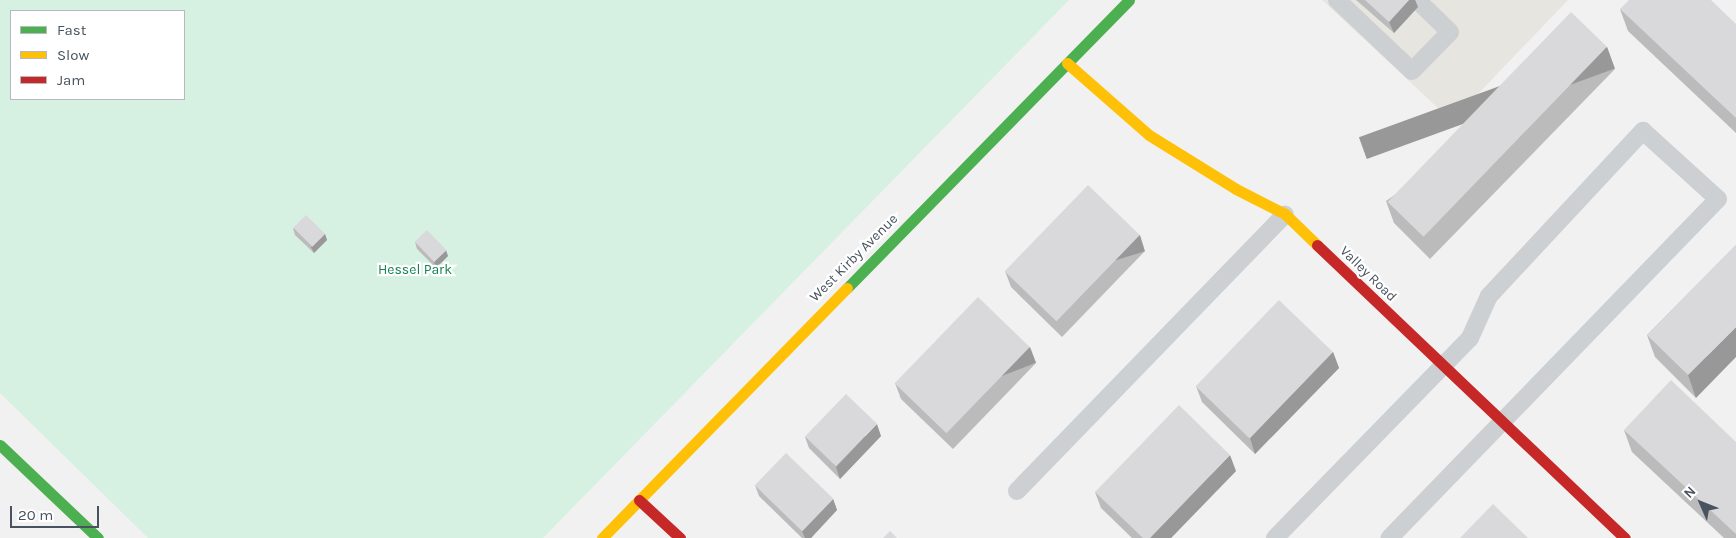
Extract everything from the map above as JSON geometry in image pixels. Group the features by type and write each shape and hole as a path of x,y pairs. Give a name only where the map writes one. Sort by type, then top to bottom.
{"street":[{"name":"West Kirby Avenue","path":"602,538 1129,0"},
{"name":"Valley Road","path":"1067,63 1149,135 1236,189 1285,214 1625,538"},
{"path":"0,445 98,538"},
{"path":"639,500 680,538"}],"lane":[{"path":"1337,0 1412,71 1450,32 1417,0"},
{"path":"1275,538 1470,338 1489,296 1643,131 1718,199 1390,538"},
{"path":"1017,491 1285,214"}],"shaded area":[{"path":"1322,0 1568,0 1452,121"}],"green space":[{"name":"Hessel Park","path":"0,0 1069,0 543,538 148,538 0,393"}],"building":[{"path":"1365,0 1409,0 1389,22"},
{"path":"1629,0 1711,0 1736,24 1736,118 1620,9"},
{"path":"1571,12 1607,47 1424,237 1388,202"},
{"path":"1088,185 1140,235 1056,321 1005,271"},
{"path":"306,215 325,234 312,247 293,228"},
{"path":"427,230 446,250 434,262 415,242"},
{"path":"1736,245 1736,327 1688,375 1647,335"},
{"path":"978,297 1030,347 946,433 895,383"},
{"path":"1279,300 1333,352 1250,438 1196,386"},
{"path":"1671,380 1736,442 1736,534 1624,430"},
{"path":"846,394 877,424 836,466 805,436"},
{"path":"1179,405 1230,455 1150,538 1143,538 1095,492"},
{"path":"786,453 833,499 802,531 755,485"},
{"path":"1493,504 1528,538 1460,538"},
{"path":"890,531 897,538 883,538"}],"traffic: fast":[{"path":"847,288 1129,0"},
{"path":"0,445 98,538"}],"traffic: slow":[{"path":"1067,63 1149,135 1236,189 1285,214 1317,245"},
{"path":"602,538 847,288"}],"traffic: jam":[{"path":"1317,245 1625,538"},
{"path":"639,500 680,538"}]}
